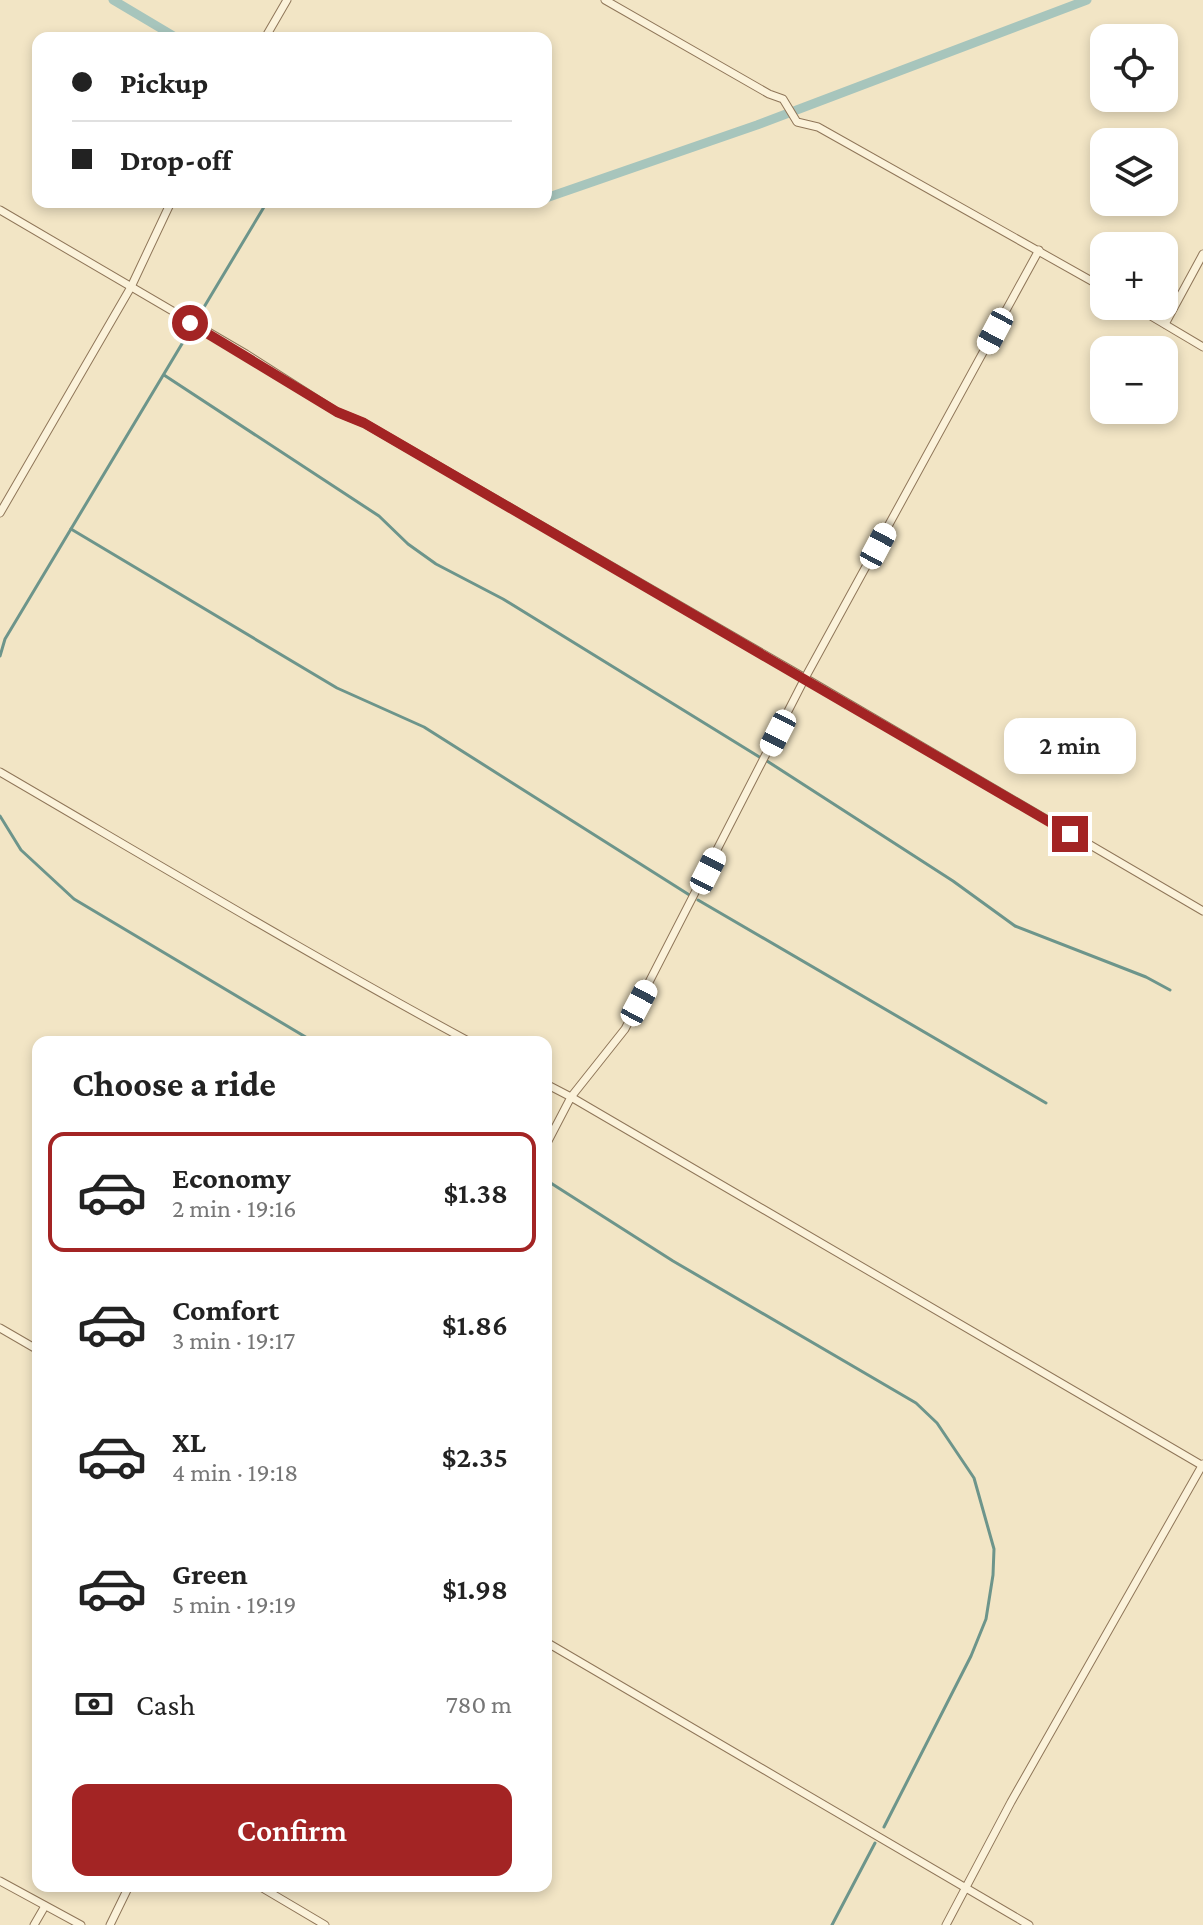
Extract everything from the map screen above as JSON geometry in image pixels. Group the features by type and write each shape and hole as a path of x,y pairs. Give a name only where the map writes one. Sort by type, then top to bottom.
{"street":[{"path":"268,32 287,0"},
{"path":"605,0 789,105 795,119 818,127 1090,280"},
{"path":"0,513 131,287 168,208"},
{"path":"0,210 337,412 364,423 1203,911"},
{"path":"552,1133 571,1097 625,1029 805,678 1039,250"},
{"path":"1165,324 1203,254"},
{"path":"1158,320 1203,347"},
{"path":"0,772 278,931 358,982 459,1036"},
{"path":"552,1087 1203,1465 1011,1802 968,1889 946,1925"},
{"path":"0,1328 32,1347"},
{"path":"552,1646 1029,1925"},
{"path":"0,1881 81,1925"},
{"path":"110,1925 126,1892"},
{"path":"269,1892 325,1925"},
{"path":"34,1925 45,1906"}],"waterway":[{"path":"113,0 167,32"},
{"path":"552,196 757,125 1087,0"},
{"path":"0,656 5,639 263,208"},
{"path":"164,375 379,516 408,544 436,564 503,599 761,758"},
{"path":"71,529 337,688 424,727 691,896"},
{"path":"767,761 953,881 1015,926 1146,977 1170,990"},
{"path":"0,816 21,850 74,899 304,1036"},
{"path":"698,900 1046,1103"},
{"path":"552,1184 673,1261 916,1403 937,1423 974,1478 994,1549 986,1619 971,1656 884,1827"},
{"path":"832,1925 875,1843"}],"route":[{"path":"190,323 246,354 311,397 364,423 1070,834"}]}
